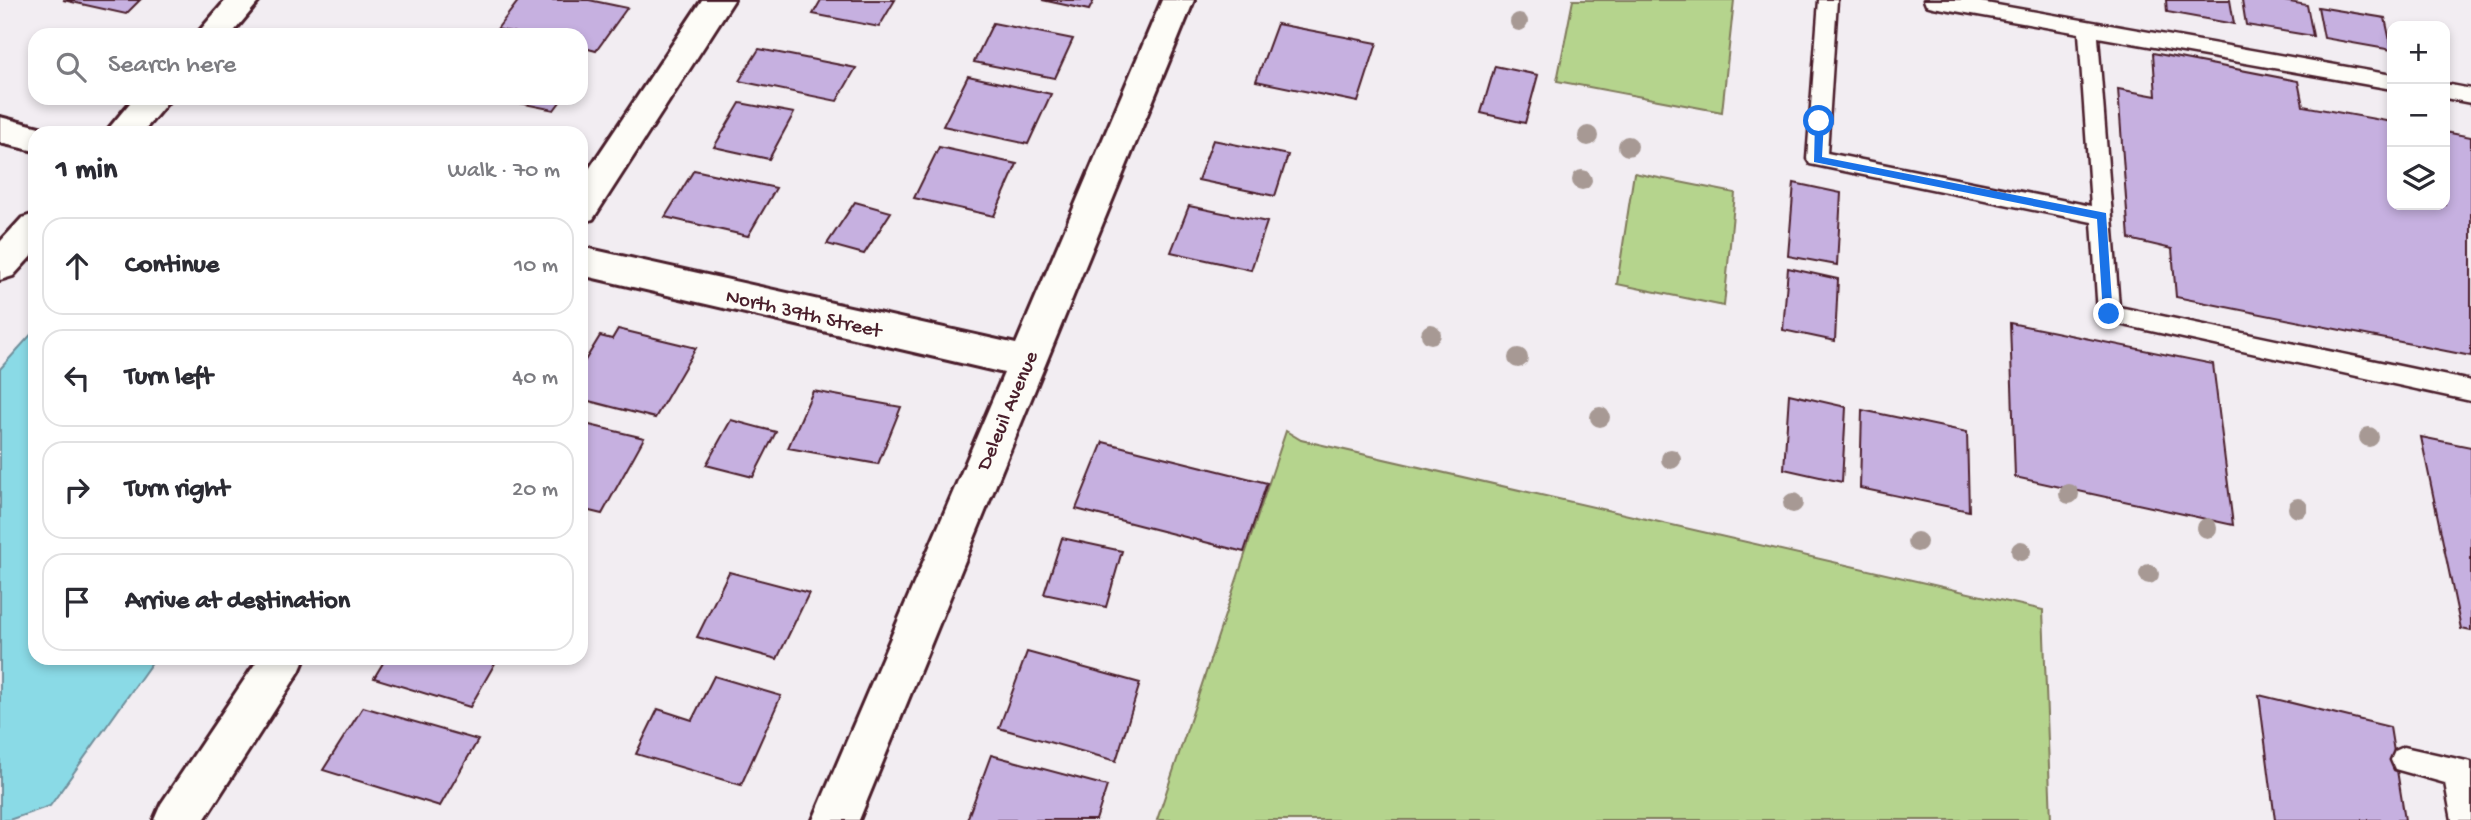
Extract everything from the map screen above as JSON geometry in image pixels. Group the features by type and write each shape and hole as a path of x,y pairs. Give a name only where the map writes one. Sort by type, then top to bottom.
{"street":[{"path":"218,28 244,0"},
{"path":"588,198 718,0"},
{"name":"Deleuil Avenue","path":"836,820 1178,0"},
{"path":"128,126 148,105"},
{"path":"0,130 28,136"},
{"path":"0,266 28,236"},
{"name":"North 39th Street","path":"588,263 1026,362"},
{"path":"177,820 279,665"}],"lane":[{"path":"1828,0 1817,159 2102,216"},
{"path":"1933,0 2387,81"},
{"path":"2088,28 2109,314 2471,391"},
{"path":"2450,92 2471,96"},
{"path":"2404,760 2463,774 2465,820"}],"green space":[{"path":"1573,0 1734,0 1722,112 1557,81"},
{"path":"1634,173 1735,193 1724,306 1617,284"},
{"path":"1286,431 1301,440 2043,610 2051,820 1157,820"}],"water":[{"path":"28,338 28,665 150,665 50,806 9,820 0,820 0,369"}],"building":[{"path":"63,0 140,0 126,14"},
{"path":"519,0 589,0 627,8 596,51 588,49 588,28 498,28"},
{"path":"821,0 895,0 879,27 813,14"},
{"path":"1042,0 1094,0 1089,10"},
{"path":"2166,0 2230,0 2234,24 2167,12"},
{"path":"2242,0 2278,0 2307,5 2313,36 2246,25"},
{"path":"2318,7 2385,18 2387,49 2324,38"},
{"path":"993,23 1073,39 1055,78 974,62"},
{"path":"1277,24 1377,43 1358,102 1256,81"},
{"path":"759,49 856,68 837,101 739,81"},
{"path":"2153,53 2298,81 2303,106 2387,121 2387,210 2450,210 2450,133 2471,137 2471,356 2176,297 2172,249 2129,239 2118,89 2156,96"},
{"path":"1495,66 1538,75 1525,123 1481,113"},
{"path":"968,76 1051,94 1028,144 943,126"},
{"path":"740,103 794,113 769,159 714,147"},
{"path":"529,105 558,105 554,110"},
{"path":"1213,140 1288,155 1275,196 1198,180"},
{"path":"939,147 1017,164 994,216 914,198"},
{"path":"694,170 776,188 748,236 665,217"},
{"path":"1794,183 1841,193 1837,265 1788,256"},
{"path":"855,202 891,212 864,254 827,244"},
{"path":"1189,206 1267,222 1251,270 1171,252"},
{"path":"1788,268 1838,279 1835,341 1783,330"},
{"path":"2010,323 2213,364 2233,525 2015,477"},
{"path":"618,329 696,348 655,418 588,401 588,356 600,336 612,339"},
{"path":"813,391 901,407 878,464 788,448"},
{"path":"1789,394 1846,407 1842,482 1784,469"},
{"path":"1862,410 1967,432 1969,511 1860,488"},
{"path":"731,420 776,432 753,477 706,465"},
{"path":"588,425 644,438 602,514 588,511"},
{"path":"2421,437 2471,447 2471,631 2461,629"},
{"path":"1103,442 1267,483 1244,552 1076,509"},
{"path":"1062,538 1122,551 1106,607 1044,594"},
{"path":"729,572 809,593 777,659 697,637"},
{"path":"1027,652 1140,683 1116,761 999,728"},
{"path":"382,665 494,665 470,707 374,678"},
{"path":"714,676 781,696 741,785 636,754 658,709 692,720"},
{"path":"2259,695 2390,727 2405,820 2275,820"},
{"path":"363,707 478,740 440,806 323,770"},
{"path":"991,755 1107,786 1096,820 967,820"}],"route":[{"path":"1819,121 1817,159 2102,216 2109,314"}]}
